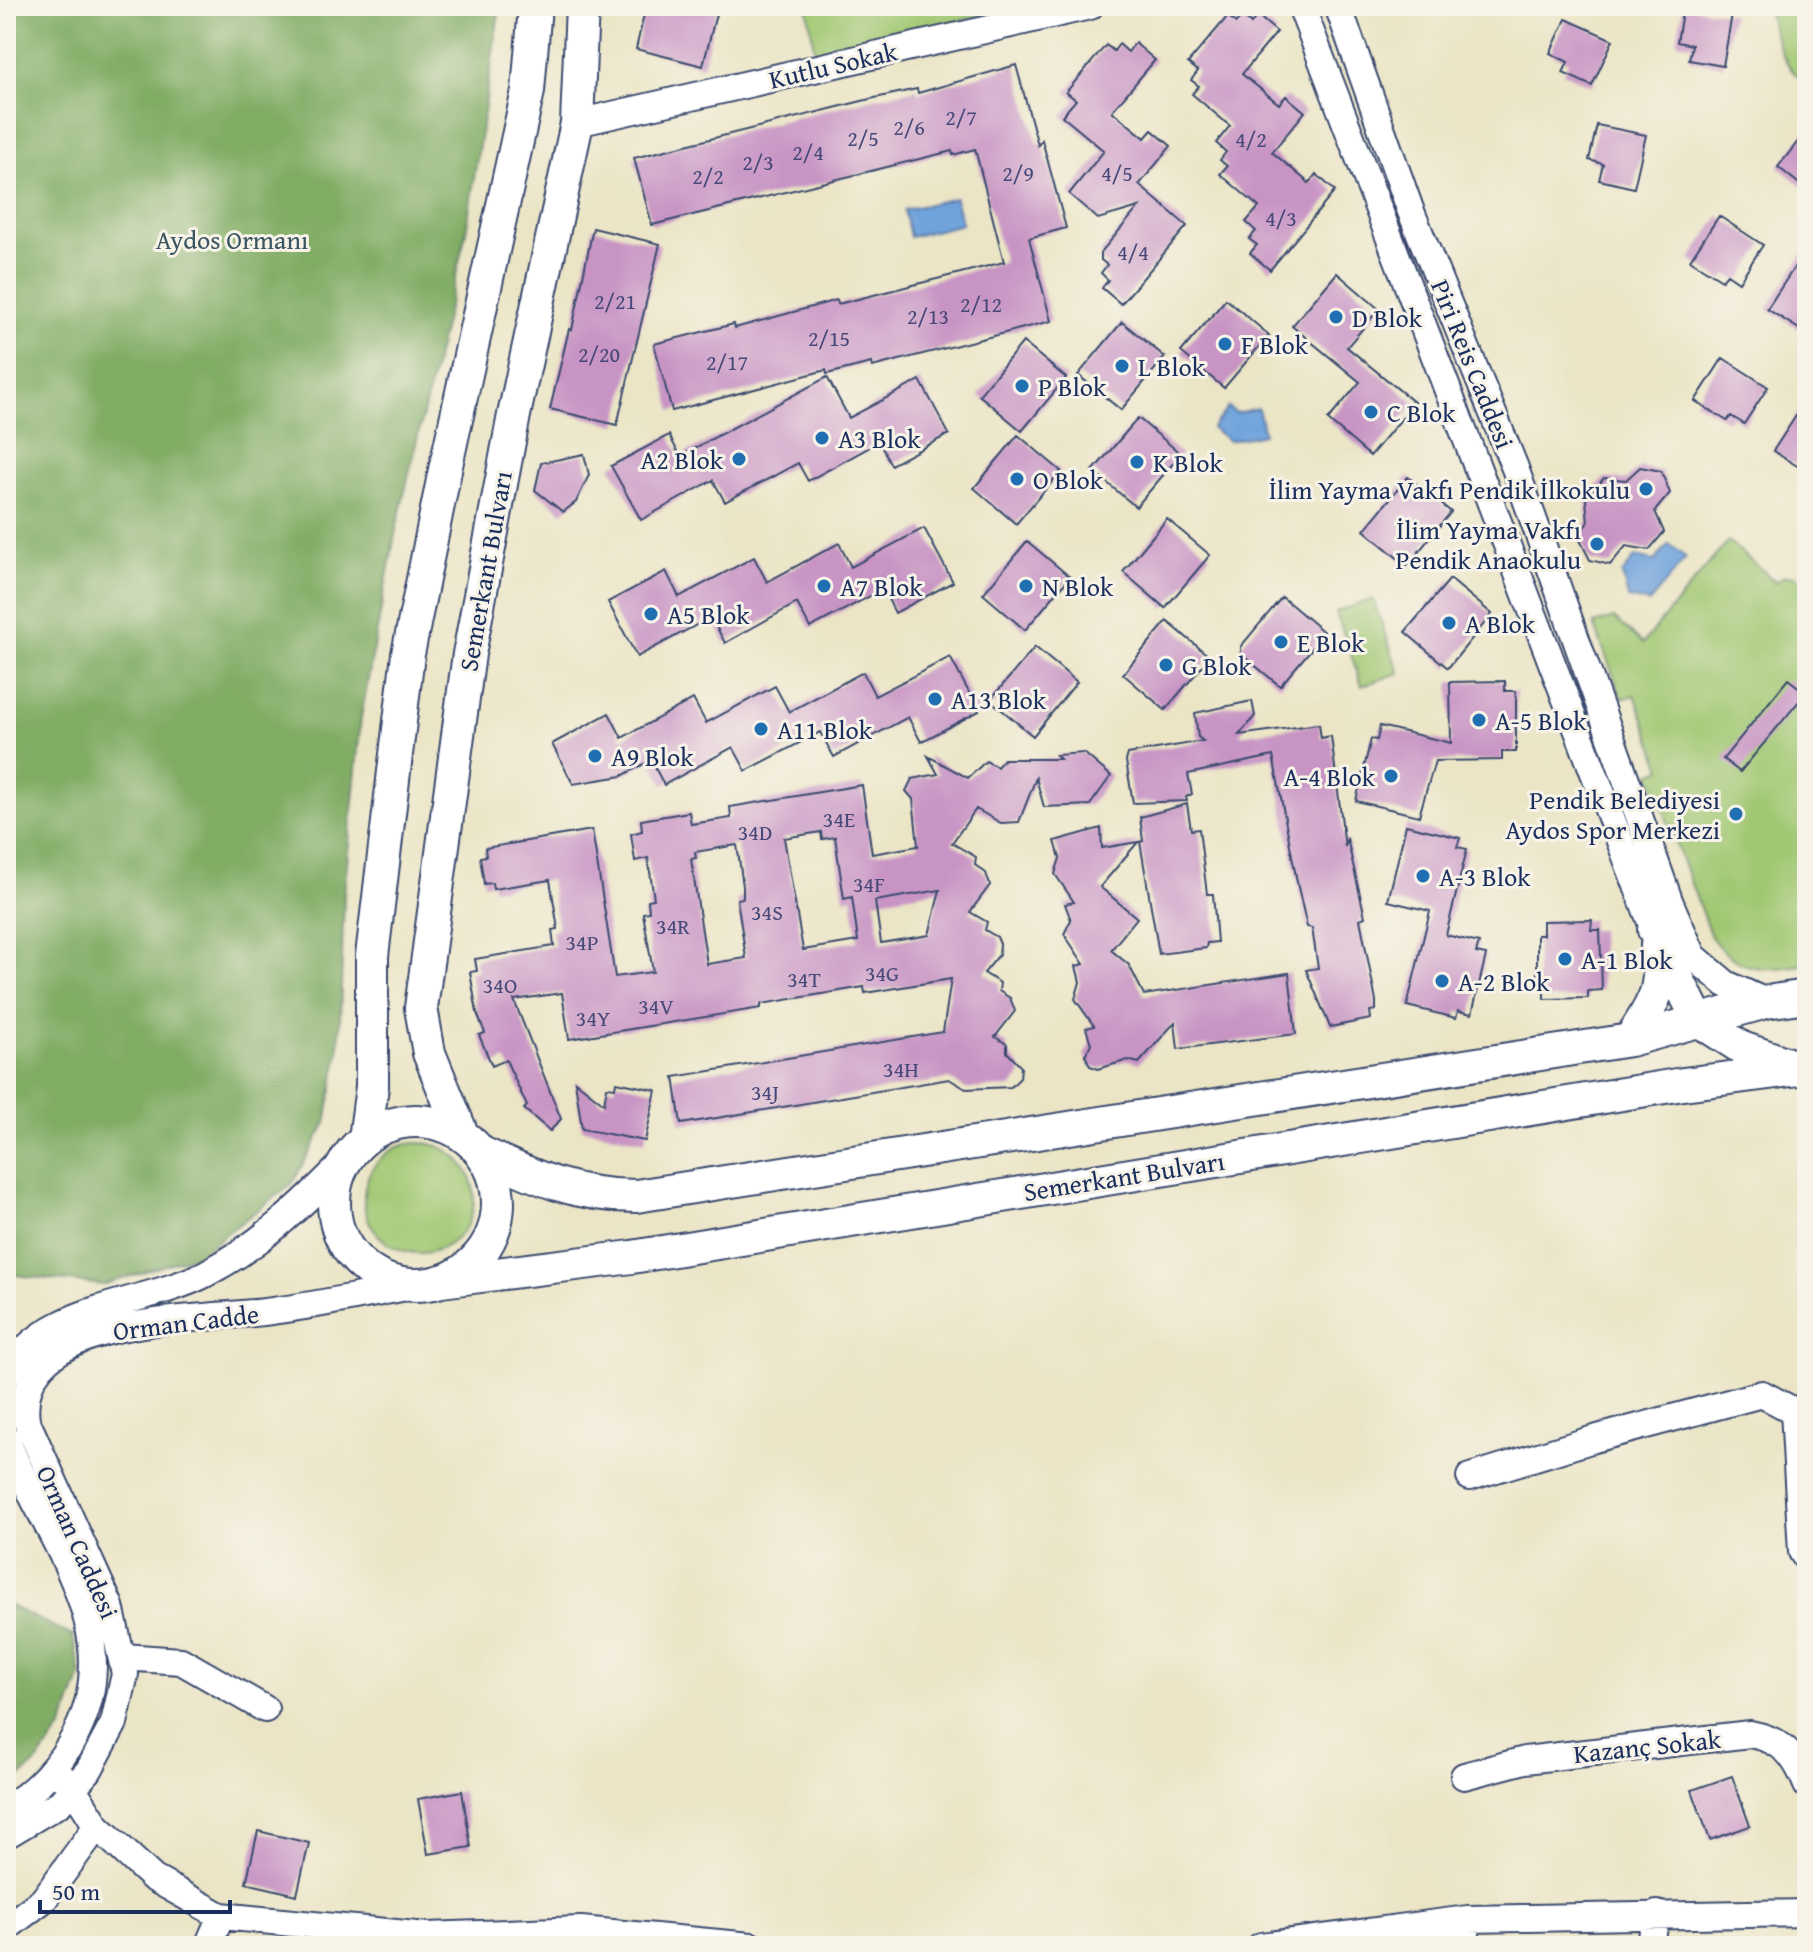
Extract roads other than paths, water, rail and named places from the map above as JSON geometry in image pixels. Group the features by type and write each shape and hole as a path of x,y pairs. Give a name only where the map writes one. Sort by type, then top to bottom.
{"main road":[{"path":"472,1144 495,1177 499,1202 495,1228 474,1260 429,1283 380,1276 351,1253 339,1231 335,1206 337,1181 356,1148 372,1087 372,956 408,654 528,91 535,6"},
{"name":"Semerkant Bulvarı","path":"472,1144 429,1053 421,1008 469,654 514,415 577,123 582,6"},
{"path":"1654,930 1698,1020 1742,1048 1804,1068"},
{"path":"1630,1040 1653,1004 1661,976 1654,930"},
{"path":"356,1148 388,1126 413,1121 439,1123 472,1144 557,1185 597,1196 636,1196 1630,1040 1766,1002 1807,996"},
{"name":"Semerkant Bulvarı","path":"429,1283 632,1257 1683,1084 1804,1068"}],"street":[{"name":"Kutlu Sokak","path":"577,123 1007,15 1090,6"},
{"name":"Piri Reis Caddesi","path":"1301,6 1416,314 1654,930"},
{"name":"Piri Reis Caddesi","path":"1338,6 1410,209 1520,482 1670,903 1693,956 1726,984 1766,1002"},
{"name":"Orman Cadde","path":"6,1374 23,1351 66,1322 182,1283 237,1255 290,1217 356,1148"},
{"name":"Orman Cadde","path":"16,1440 28,1382 42,1364 87,1337 150,1322 271,1312 429,1283"},
{"path":"1470,1477 1594,1439 1762,1394 1794,1411 1802,1552 1807,1559"},
{"name":"Orman Caddesi","path":"6,1835 60,1803 74,1790 106,1745 123,1694 123,1657 110,1606 16,1440"},
{"name":"Orman Caddesi","path":"6,1809 54,1768 84,1719 93,1690 95,1655 87,1613 16,1440"},
{"path":"123,1657 181,1661 265,1709"},
{"name":"Kazanç Sokak","path":"1464,1776 1525,1760 1750,1734 1784,1745 1798,1764 1807,1785"},
{"path":"54,1768 74,1790 97,1826 153,1878 221,1916 321,1937 426,1941 578,1938 751,1946"},
{"path":"6,1928 44,1899 97,1826"},
{"path":"1261,1946 1468,1919 1807,1913"},
{"path":"1650,1946 1657,1914"},
{"path":"208,1946 221,1916"},
{"path":"1464,1946 1468,1919"}],"water":[{"path":"955,198 962,224 910,237 904,210"},
{"path":"1228,407 1236,413 1258,408 1264,434 1229,441 1212,428"},
{"path":"1669,544 1686,558 1649,603 1628,598 1622,574 1635,557 1655,561"}],"place":[{"name":"D Blok","path":"1336,317"},
{"name":"F Blok","path":"1225,344"},
{"name":"L Blok","path":"1122,366"},
{"name":"P Blok","path":"1022,386"},
{"name":"C Blok","path":"1371,412"},
{"name":"A3 Blok","path":"822,438"},
{"name":"A2 Blok","path":"739,459"},
{"name":"K Blok","path":"1137,462"},
{"name":"O Blok","path":"1017,479"},
{"name":"İlim Yayma Vakfı Pendik İlkokulu","path":"1646,489"},
{"name":"İlim Yayma Vakfı Pendik Anaokulu","path":"1597,544"},
{"name":"A7 Blok","path":"824,586"},
{"name":"N Blok","path":"1026,586"},
{"name":"A5 Blok","path":"651,614"},
{"name":"A Blok","path":"1449,623"},
{"name":"E Blok","path":"1281,642"},
{"name":"G Blok","path":"1166,665"},
{"name":"A13 Blok","path":"935,699"},
{"name":"A-5 Blok","path":"1479,720"},
{"name":"A11 Blok","path":"761,729"},
{"name":"A9 Blok","path":"595,756"},
{"name":"A-4 Blok","path":"1391,776"},
{"name":"Pendik Belediyesi Aydos Spor Merkezi","path":"1736,814"},
{"name":"A-3 Blok","path":"1423,876"},
{"name":"A-1 Blok","path":"1565,959"},
{"name":"A-2 Blok","path":"1442,981"}],"park label":[{"name":"Aydos Ormanı","path":"232,239"}]}
